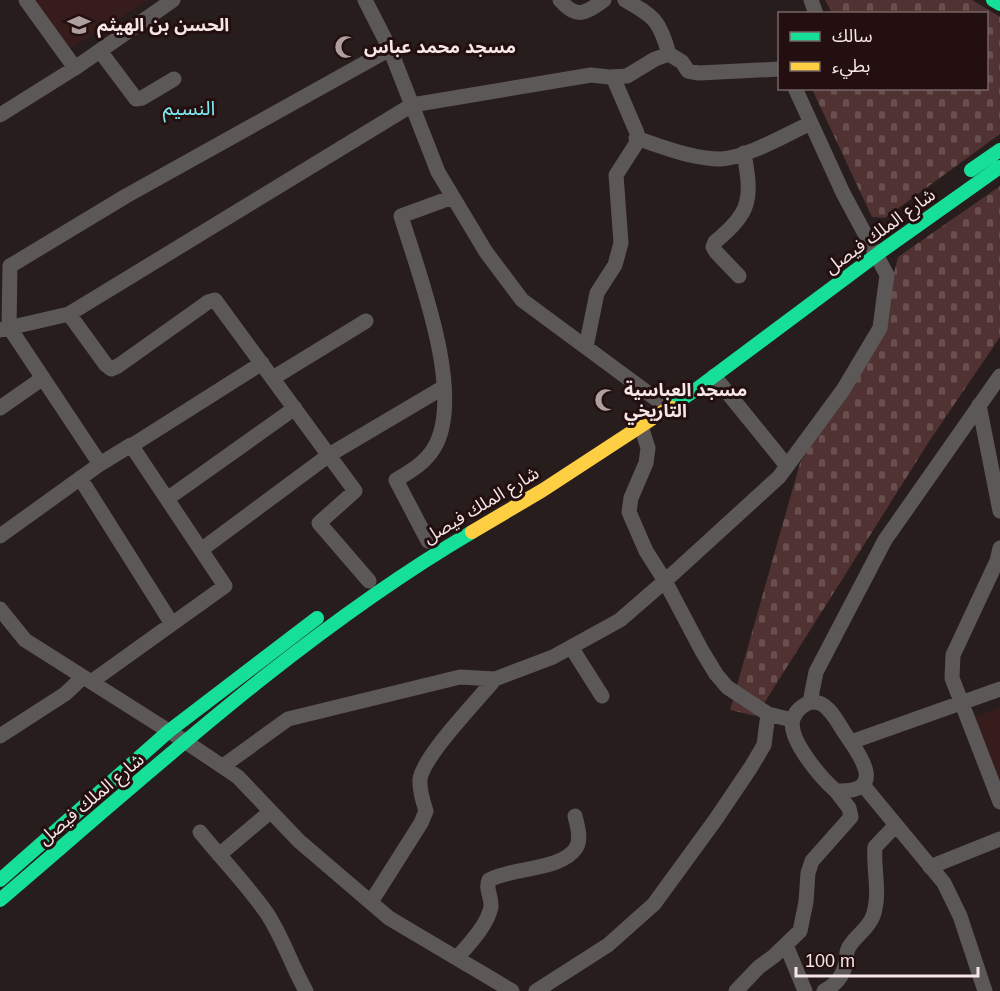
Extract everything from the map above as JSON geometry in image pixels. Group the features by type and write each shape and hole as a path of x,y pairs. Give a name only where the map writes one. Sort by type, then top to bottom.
{"street":[{"path":"26,0 75,68"},
{"path":"2,108 75,68 173,0"},
{"path":"365,0 390,49 438,172 486,252 522,300 656,399"},
{"path":"560,0 569,11 580,13 604,0"},
{"path":"625,0 649,13 658,22 669,54 682,62 688,71 699,73 778,69"},
{"path":"993,0 1000,4"},
{"path":"100,464 43,378 5,329 10,266 126,196 390,49"},
{"path":"100,51 136,99 142,98 174,79"},
{"path":"5,329 69,314 412,105 591,75 627,76 655,59 669,54"},
{"path":"586,347 597,293 615,265 621,243 616,175 636,144 637,133 613,77"},
{"path":"223,766 288,718 460,677 495,679 553,657 620,620 779,477 843,390 880,328 887,275 869,249 796,90"},
{"path":"636,138 692,156 722,159 744,153 811,123"},
{"path":"962,177 1000,150"},
{"path":"739,276 713,247 715,242 740,218 747,205 750,193 744,153"},
{"name":"شارع الملك فيصل","path":"0,900 186,742 316,636 422,561 543,490 714,376 869,249 1000,167"},
{"path":"414,549 433,538 396,480 414,470 427,458 435,446 443,426 444,387 435,326 401,216 453,197"},
{"path":"869,249 884,232"},
{"path":"69,314 111,369 208,302 215,300 355,491 319,523 369,581"},
{"path":"273,378 366,321"},
{"path":"0,536 100,464 262,363"},
{"path":"714,376 787,466"},
{"path":"810,702 816,672 885,540 1000,376"},
{"path":"0,408 43,378"},
{"path":"201,550 329,455 444,387"},
{"path":"979,405 1000,511"},
{"path":"167,499 295,408"},
{"path":"641,426 648,448 646,463 629,512 646,551 716,674 727,687 768,714 792,720"},
{"path":"0,736 172,624 225,586 132,446"},
{"path":"80,478 172,624"},
{"path":"1000,548 997,561 953,655 952,678 1000,802"},
{"path":"0,609 25,640 238,777 299,841 389,918 512,991"},
{"name":"شارع الملك فيصل","path":"4,874 169,731 325,612"},
{"path":"572,647 602,696"},
{"path":"371,902 421,823 426,811 420,779 427,762 495,679"},
{"path":"851,742 1000,689"},
{"path":"736,991 800,931 804,919 808,873 812,861 851,817 849,808 836,791 826,783 798,744 792,720 799,708 810,702 820,703 830,712 865,765 867,777 863,785 855,791 836,791"},
{"path":"536,991 608,945 654,904 751,767 764,745 768,714"},
{"path":"863,785 944,883 960,916 986,991"},
{"path":"219,855 270,812"},
{"path":"457,958 488,915 491,904 487,883 489,880 549,864 566,857 576,849 578,842 575,816"},
{"path":"824,991 832,987 843,974 847,951 873,916 877,879 875,846 896,825"},
{"path":"201,832 266,912 284,942 306,991"},
{"path":"930,867 1000,839"},
{"path":"786,945 805,991"}],"shaded area":[{"name":"الحسن بن الهيثم","path":"33,0 149,0 68,50"},
{"path":"1000,707 1000,781 975,717"}],"green space":[{"path":"825,0 972,0 1000,17 1000,134 885,218 872,217 812,90 988,90 988,12 831,12"},
{"path":"1000,186 1000,337 930,440 756,716 730,710 800,463 880,328 898,257"}],"traffic: fast":[{"path":"993,0 1000,4"},
{"path":"971,170 1000,150"},
{"path":"670,407 1000,167"},
{"path":"0,900 170,754 288,659 409,571 472,532"},
{"path":"0,880 169,731 317,618"}],"traffic: slow":[{"path":"472,532 543,490 670,407"}],"place":[{"name":"الحسن بن الهيثم","path":"79,25"},
{"name":"مسجد محمد عباس","path":"346,47"},
{"name":"مسجد العباسية التاريخي","path":"606,400"}],"district":[{"name":"النسيم","path":"189,108"}]}
